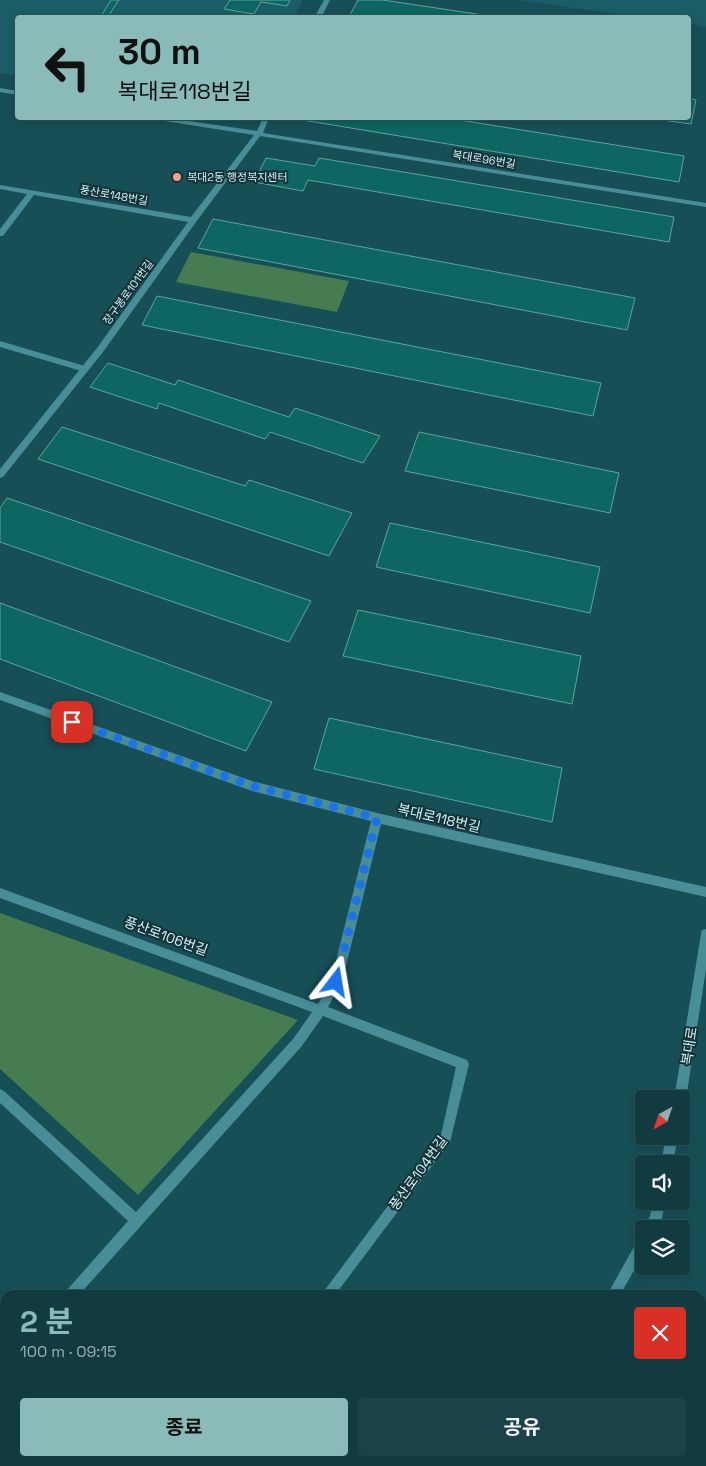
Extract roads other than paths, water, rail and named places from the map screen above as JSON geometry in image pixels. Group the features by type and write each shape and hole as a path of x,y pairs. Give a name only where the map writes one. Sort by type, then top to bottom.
{"street":[{"path":"319,15 327,0"},
{"path":"0,90 15,92"},
{"name":"복대로96번길","path":"170,120 706,206"},
{"name":"장구봉로101번길","path":"0,475 85,369 193,220 258,135 265,120"},
{"name":"풍산로148번길","path":"0,187 193,220"},
{"path":"0,234 32,192"},
{"path":"0,344 85,369"},
{"name":"복대로118번길","path":"0,696 252,786 377,818 706,892"},
{"path":"75,1290 297,1043 321,1010 336,982 377,818"},
{"name":"풍산로106번길","path":"0,893 321,1010"},
{"name":"복대로","path":"681,1090 706,934"},
{"name":"풍산로104번길","path":"321,1010 463,1064 446,1138 331,1290"},
{"path":"0,1095 137,1221"},
{"path":"616,1290 635,1256"}],"place":[{"name":"복대2동 행정복지센터","path":"177,177"}]}
